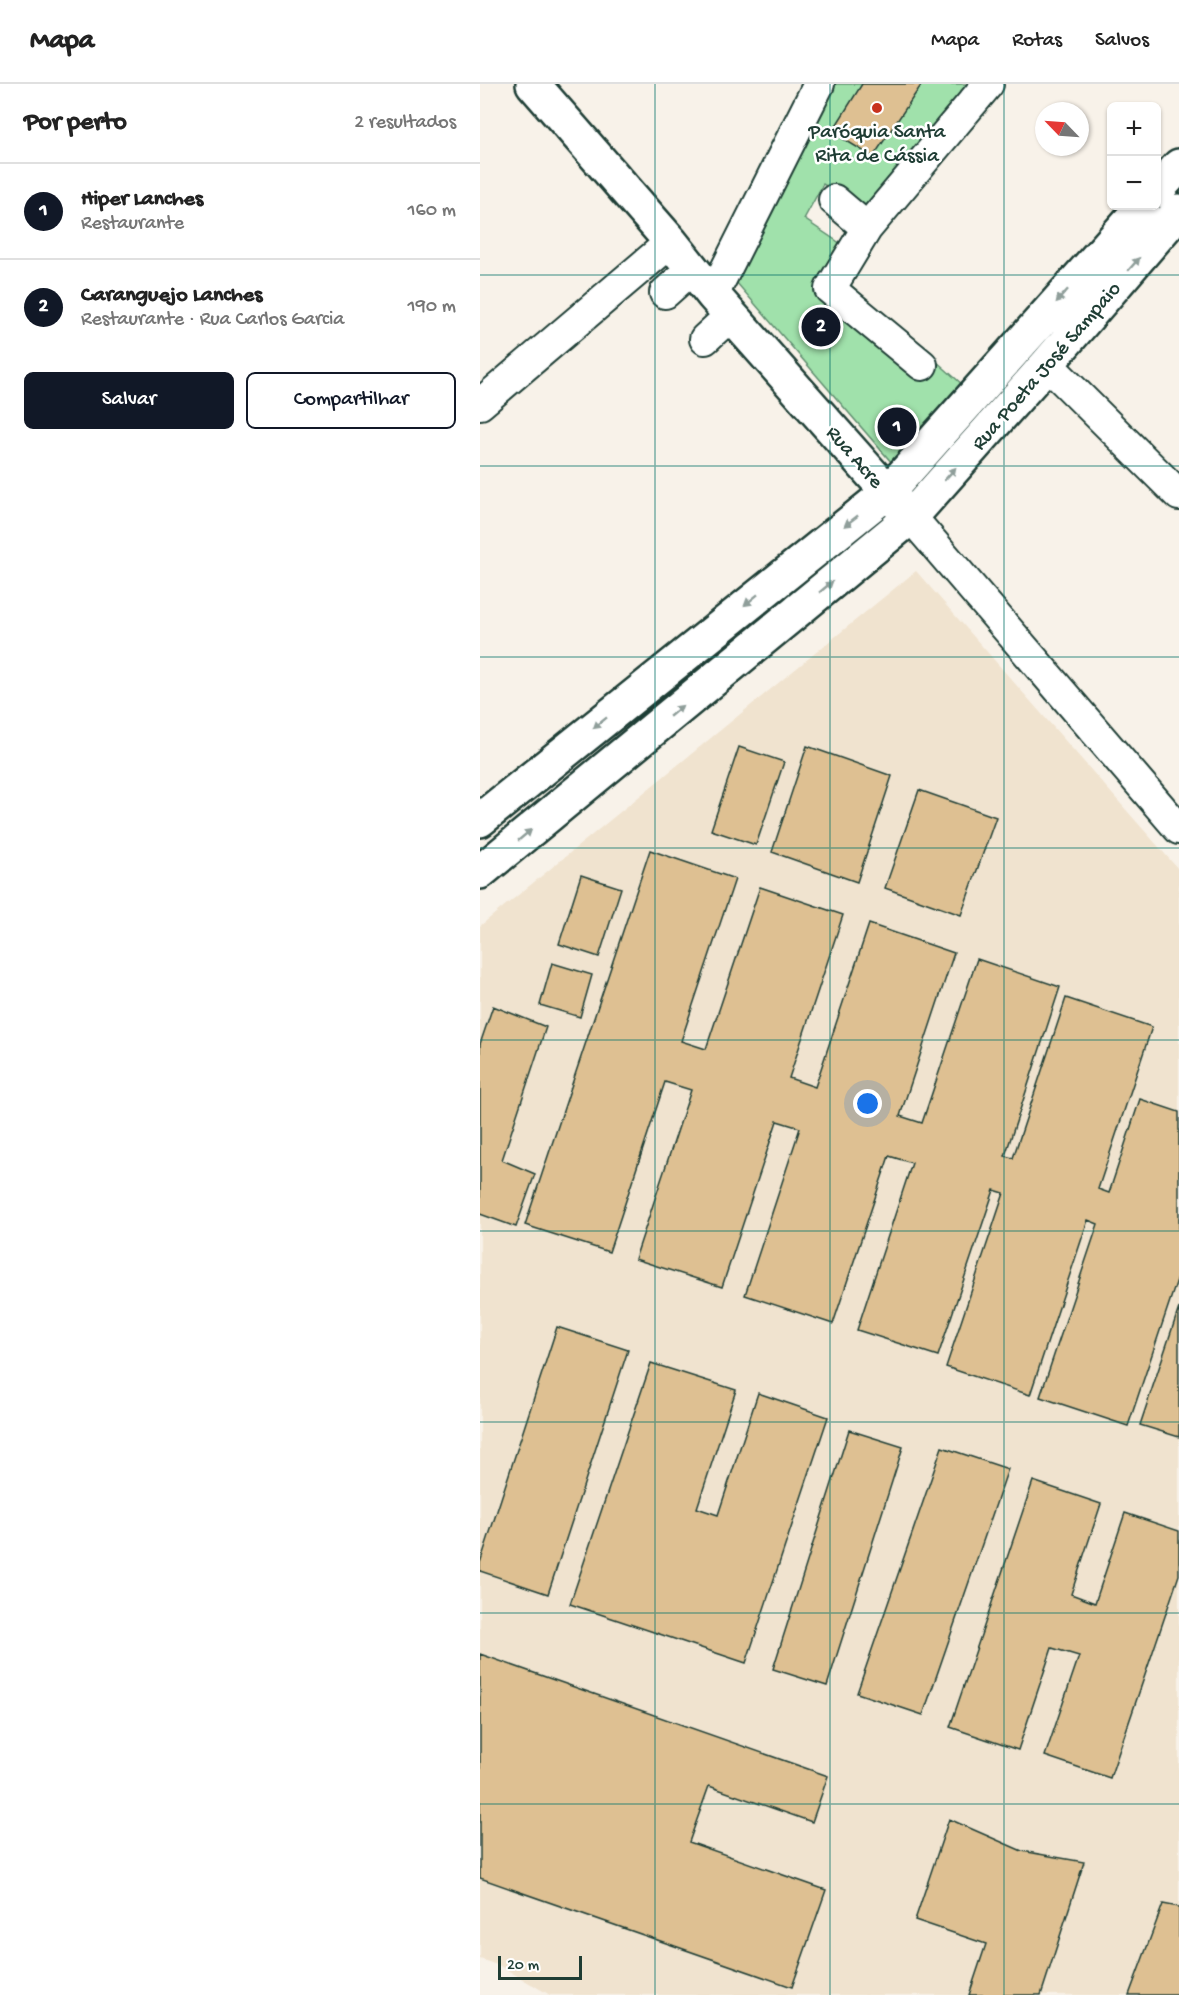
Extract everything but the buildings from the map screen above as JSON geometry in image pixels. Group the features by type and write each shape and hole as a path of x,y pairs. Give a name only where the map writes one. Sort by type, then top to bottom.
{"main road":[{"name":"Rua Acre","path":"533,84 672,242 722,305 911,517"},
{"path":"1161,186 1179,166"},
{"name":"Rua Poeta José Sampaio","path":"480,820 803,548 888,492 1139,210"},
{"name":"Rua Poeta José Sampaio","path":"480,872 911,517 1179,211"}],"street":[{"path":"705,339 819,84"},
{"path":"922,365 830,289 867,228 988,84"},
{"path":"834,200 867,228"},
{"path":"480,404 672,242"},
{"path":"665,293 693,268"},
{"path":"1047,364 1179,495"},
{"name":"Rua Acre","path":"911,517 1177,824"}],"shaded area":[{"path":"916,571 1179,870 1179,1995 550,1995 500,1966 480,1959 480,926"}],"green space":[{"path":"836,84 979,84 873,214 823,184 804,219 859,256 843,278 963,385 893,464 736,282"}],"place":[{"name":"Paróquia Santa Rita de Cássia","path":"877,108"},
{"name":"Caranguejo Lanches","path":"821,327"},
{"name":"Hiper Lanches","path":"897,427"}]}
